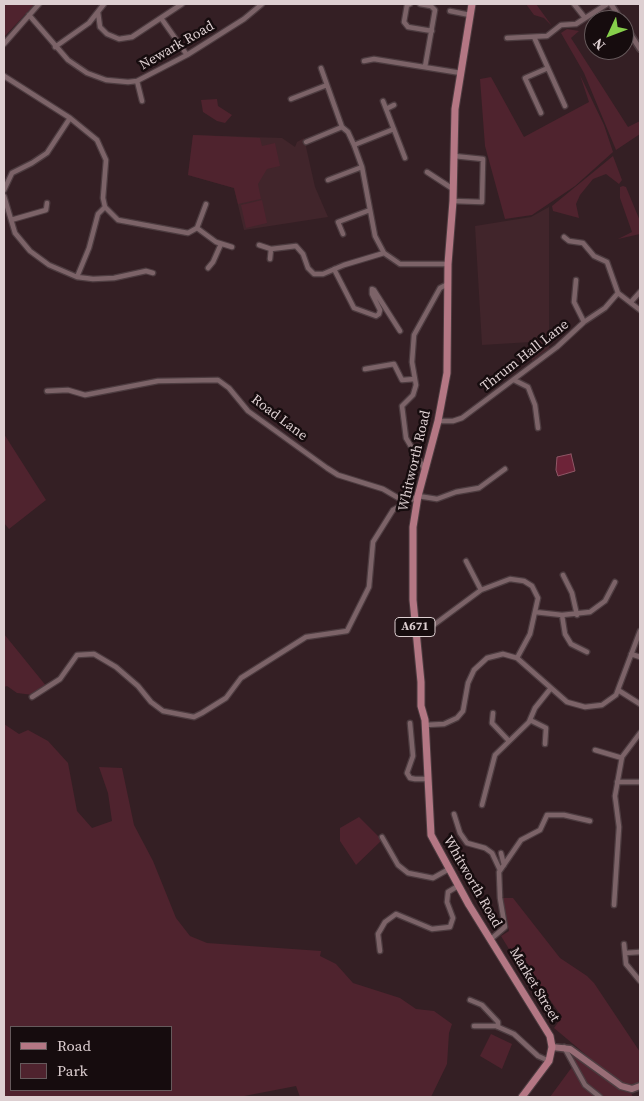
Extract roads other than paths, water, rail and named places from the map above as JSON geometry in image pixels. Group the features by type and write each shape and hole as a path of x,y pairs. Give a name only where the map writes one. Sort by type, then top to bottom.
{"main road":[{"name":"Whitworth Road","path":"472,4 455,109 453,201 448,264 447,373 438,421 418,496 413,527 415,626 421,682 421,706 425,725 432,835 458,886 491,939"},
{"name":"Market Street","path":"491,939 545,1026 552,1047"},
{"path":"522,1097 549,1061 552,1047 564,1047 577,1053 620,1086 632,1089 640,1086"}],"street":[{"path":"4,44 39,4"},
{"path":"55,47 89,23 104,4"},
{"path":"89,23 100,27 107,34 120,40 132,37 182,4"},
{"name":"Newark Road","path":"29,15 55,47 74,64 106,80 116,82 137,81 187,55 244,19 262,4"},
{"path":"410,4 407,5 404,22 408,27 432,31"},
{"path":"420,4 431,6 436,10 425,67"},
{"path":"574,4 584,17"},
{"path":"450,11 470,15"},
{"path":"98,12 100,27"},
{"path":"161,18 187,55"},
{"path":"508,38 547,36 561,25 576,24 584,19"},
{"path":"534,37 565,106"},
{"path":"640,37 635,40 640,49"},
{"path":"364,62 374,58 461,73"},
{"path":"321,68 342,127 348,132 362,167 375,236 384,253 400,264 448,264"},
{"path":"541,114 525,78 548,68"},
{"path":"4,76 70,118 97,140 106,160 103,198 105,208 118,220 188,233 198,228 206,204"},
{"path":"137,81 142,101"},
{"path":"291,99 327,85"},
{"path":"383,101 405,158"},
{"path":"386,109 394,105"},
{"path":"4,190 12,173 47,153 70,118"},
{"path":"306,142 342,127"},
{"path":"354,145 394,129"},
{"path":"453,201 482,202 483,158 454,156"},
{"path":"328,180 362,167"},
{"path":"426,172 453,189"},
{"path":"4,196 15,233 30,251 49,265 77,277 114,278 146,271 153,273"},
{"path":"10,220 46,210 47,203"},
{"path":"77,277 89,248 98,214 105,208"},
{"path":"343,234 338,222 370,210"},
{"path":"198,228 221,244 232,247"},
{"path":"566,241 583,243 594,256 607,262 618,293 640,310"},
{"path":"208,268 213,262 221,244"},
{"path":"258,245 271,249 296,246 303,254 308,268 314,274 323,274 384,253"},
{"path":"270,259 271,249"},
{"path":"334,269 354,308 376,316 380,314 372,294 372,289 400,331"},
{"path":"576,280 574,302 584,322"},
{"path":"424,470 405,433 402,406 413,395 415,379 412,362 414,335 440,288 448,284"},
{"path":"630,302 640,292"},
{"name":"Thrum Hall Lane","path":"438,421 453,421 462,418 557,347 584,322 605,308 618,293"},
{"path":"365,370 394,364 402,380 415,379"},
{"name":"Road Lane","path":"47,391 68,390 85,395 158,382 218,380 229,388 248,411 261,422 327,468 338,475 383,489 408,503"},
{"path":"514,380 528,387 535,405 538,428"},
{"path":"32,696 60,679 77,655 94,654 116,667 138,686 151,702 163,711 194,717 226,698 241,678 306,637 347,631 369,587 373,542 392,510 418,496 437,499 456,492 479,488 505,468"},
{"path":"465,561 481,590"},
{"path":"563,575 572,593 577,614"},
{"path":"415,626 435,624 481,590 510,579 524,581 532,586 538,598 530,634 517,658"},
{"path":"535,612 562,615 590,612 605,601 614,582"},
{"path":"562,615 565,634 571,644 588,652"},
{"path":"425,725 444,724 457,718 463,711 468,683 474,670 488,658 503,654 517,658 567,702 585,707 602,705 616,695 640,632"},
{"path":"631,654 640,657"},
{"path":"482,805 495,755 530,720 535,708 551,688"},
{"path":"618,690 640,704"},
{"path":"493,714 492,723 509,741"},
{"path":"530,720 546,728 545,744"},
{"path":"410,724 413,756 407,773 410,778 428,779"},
{"path":"614,905 619,827 615,796 617,782 622,758 631,742 640,733"},
{"path":"595,750 622,758"},
{"path":"617,782 640,782"},
{"path":"454,814 460,833 467,843 485,848 492,853 502,868"},
{"path":"502,868 522,838 535,833 543,826 547,815 564,815 590,821"},
{"path":"382,837 392,856 408,873 433,878 449,869"},
{"path":"491,939 504,927 500,898 501,853"},
{"path":"380,951 378,934 385,922 396,914 432,929 450,927 453,918 447,902 448,892 458,886"},
{"path":"624,944 626,964 640,981"},
{"path":"625,953 640,952"},
{"path":"470,1000 482,1005 498,1022 498,1027"},
{"path":"474,1026 498,1027 514,1034 538,1056 549,1061"},
{"path":"564,1047 564,1052 585,1085 600,1097"}]}
